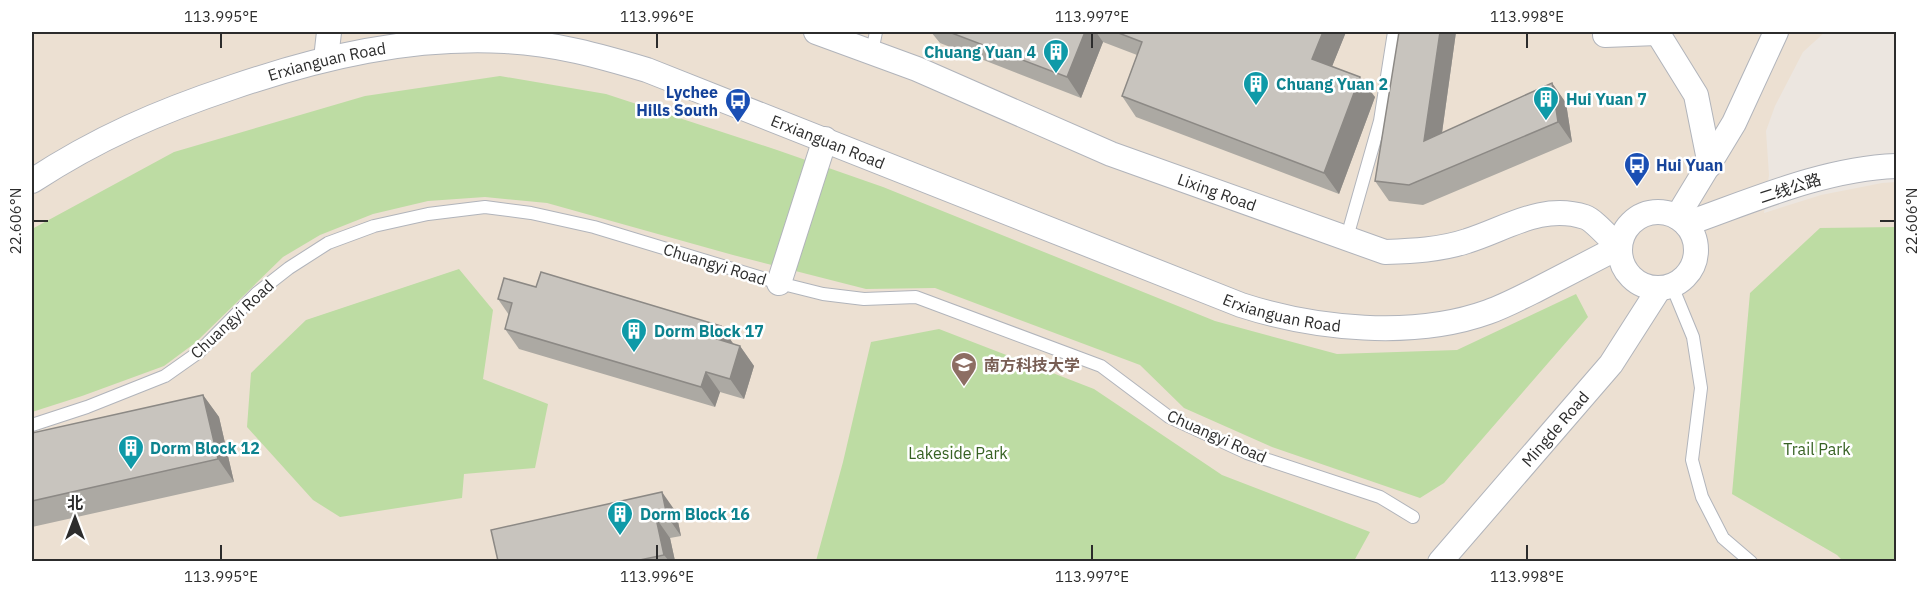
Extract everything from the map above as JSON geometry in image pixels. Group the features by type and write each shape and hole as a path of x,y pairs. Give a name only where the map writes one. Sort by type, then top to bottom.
{"street":[{"path":"326,58 329,32"},
{"name":"Lixing Road","path":"816,32 874,42 917,69 1111,154 1385,252 1418,251 1465,242 1518,221 1549,212 1587,218 1619,248"},
{"path":"1605,35 1657,32 1696,95 1710,165"},
{"path":"1682,221 1734,123 1776,32"},
{"name":"Erxianguan Road","path":"32,181 67,157 144,119 261,77 326,58 386,47 448,41 506,41 560,47 647,70 1241,305 1281,316 1362,327 1439,324 1473,317 1507,304 1619,248"},
{"path":"779,283 825,139"},
{"name":"二线公路","path":"1682,221 1834,174 1896,166"},
{"path":"1654,212 1666,213 1682,221 1693,235 1696,259 1691,271 1683,280 1666,288 1648,287 1629,276 1623,266 1619,248 1624,232 1632,222 1654,212"},
{"name":"Mingde Road","path":"1440,561 1611,364 1666,288"}],"lane":[{"path":"1347,237 1380,121 1394,32"},
{"name":"Chuangyi Road","path":"32,425 87,407 165,376 199,352 257,293 289,268 328,243 374,226 428,214 485,207 531,213 594,227 823,294 864,298 916,297 1101,366 1169,417 1247,453 1380,497 1413,517"},
{"path":"1666,288 1693,338 1701,388 1692,460 1702,497 1723,538 1752,561"}],"shaded area":[{"name":"南方科技大学","path":"32,32 1825,32 1803,52 1775,106 1766,131 1769,175 1764,213 1821,195 1896,182 1896,561 32,561"}],"green space":[{"path":"500,76 606,94 777,150 883,187 1215,321 1337,354 1457,350 1576,294 1588,317 1444,483 1420,498 1272,447 1184,408 1140,365 935,288 866,289 547,203 485,197 428,201 373,214 320,235 283,257 195,343 164,366 32,412 32,229 174,152 365,96"},
{"name":"Trail Park","path":"1896,227 1896,561 1843,561 1837,555 1732,494 1750,293 1820,228"},
{"path":"459,269 493,310 483,379 548,404 535,468 464,474 462,498 340,517 313,500 247,427 251,373 306,320"},
{"name":"Lakeside Park","path":"939,329 1094,389 1222,475 1370,532 1354,561 816,561 843,462 871,342"}],"building":[{"path":"949,32 1085,32 1067,77"},
{"name":"Chuang Yuan 2","path":"1116,32 1323,32 1312,59 1360,77 1324,173 1122,96 1142,42"},
{"path":"1399,32 1440,32 1424,141 1552,83 1558,122 1409,185 1375,181"},
{"name":"Dorm Block 17","path":"541,272 721,326 717,339 740,346 730,379 706,372 701,387 505,329 512,303 498,299 504,278 536,287"},
{"path":"203,395 218,459 32,501 32,433"},
{"path":"662,492 667,516 656,518 664,555 635,561 498,561 491,530"}],"place":[{"name":"Chuang Yuan 4","path":"1056,75"},
{"name":"Chuang Yuan 2","path":"1256,107"},
{"name":"Hui Yuan 7","path":"1546,122"},
{"name":"Lychee Hills South","path":"738,124"},
{"name":"Hui Yuan","path":"1637,188"},
{"name":"Dorm Block 17","path":"634,354"},
{"name":"南方科技大学","path":"964,388"},
{"name":"Dorm Block 12","path":"131,471"},
{"name":"Dorm Block 16","path":"620,537"}]}
